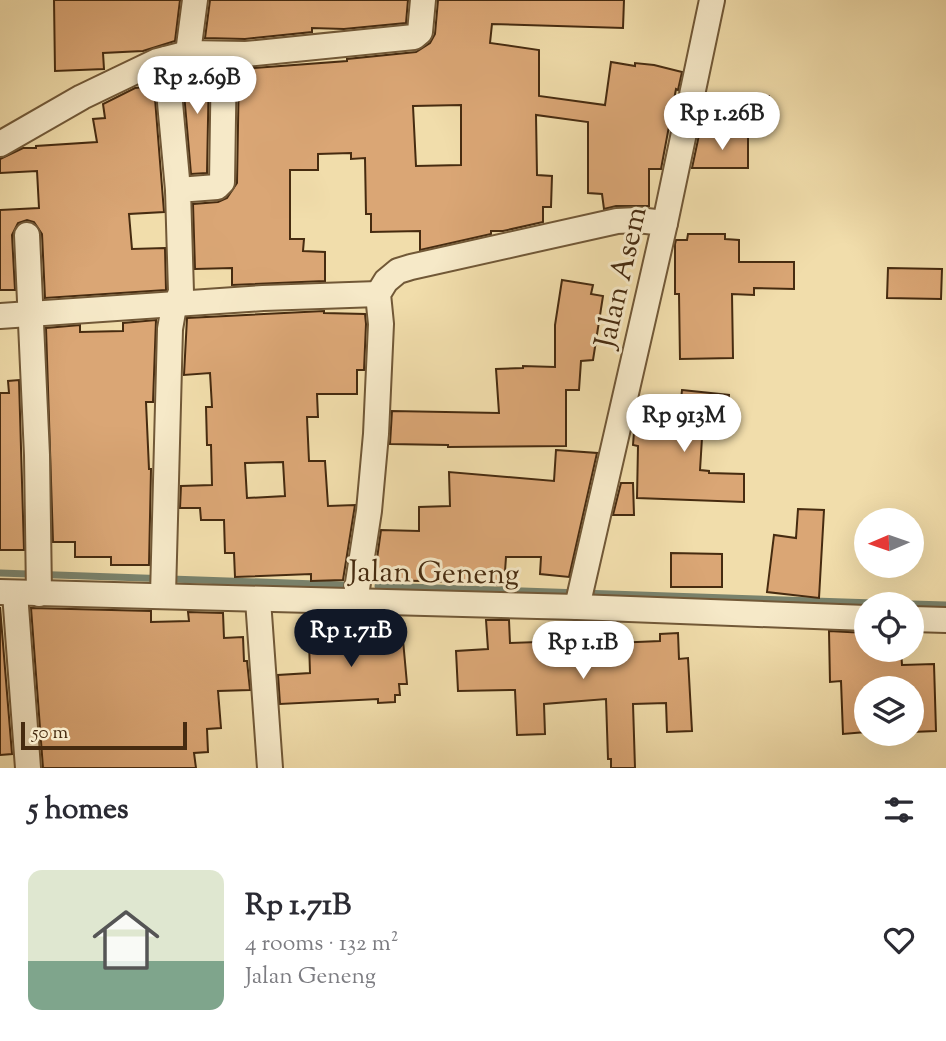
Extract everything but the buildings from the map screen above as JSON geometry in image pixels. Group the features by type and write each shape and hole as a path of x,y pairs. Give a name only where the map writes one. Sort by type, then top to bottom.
{"street":[{"path":"164,582 170,329 181,285 177,56 195,0"},
{"path":"0,144 82,97 177,56 284,51 414,37 420,32 424,0"},
{"name":"Jalan Asem","path":"577,607 712,0"},
{"path":"178,190 217,187 222,182 223,54"},
{"path":"355,602 369,511 376,434 381,343 378,294 386,281 398,271 419,265 617,221 664,223"},
{"path":"27,235 37,455 26,585 28,768"},
{"path":"0,316 263,298 378,294"},
{"name":"Jalan Geneng","path":"26,585 164,582 258,600 577,607 854,618"},
{"path":"258,600 270,768"},
{"path":"924,619 946,620"}],"waterway":[{"path":"0,573 344,585"},
{"path":"378,586 854,602"},
{"path":"924,604 946,605"}]}
